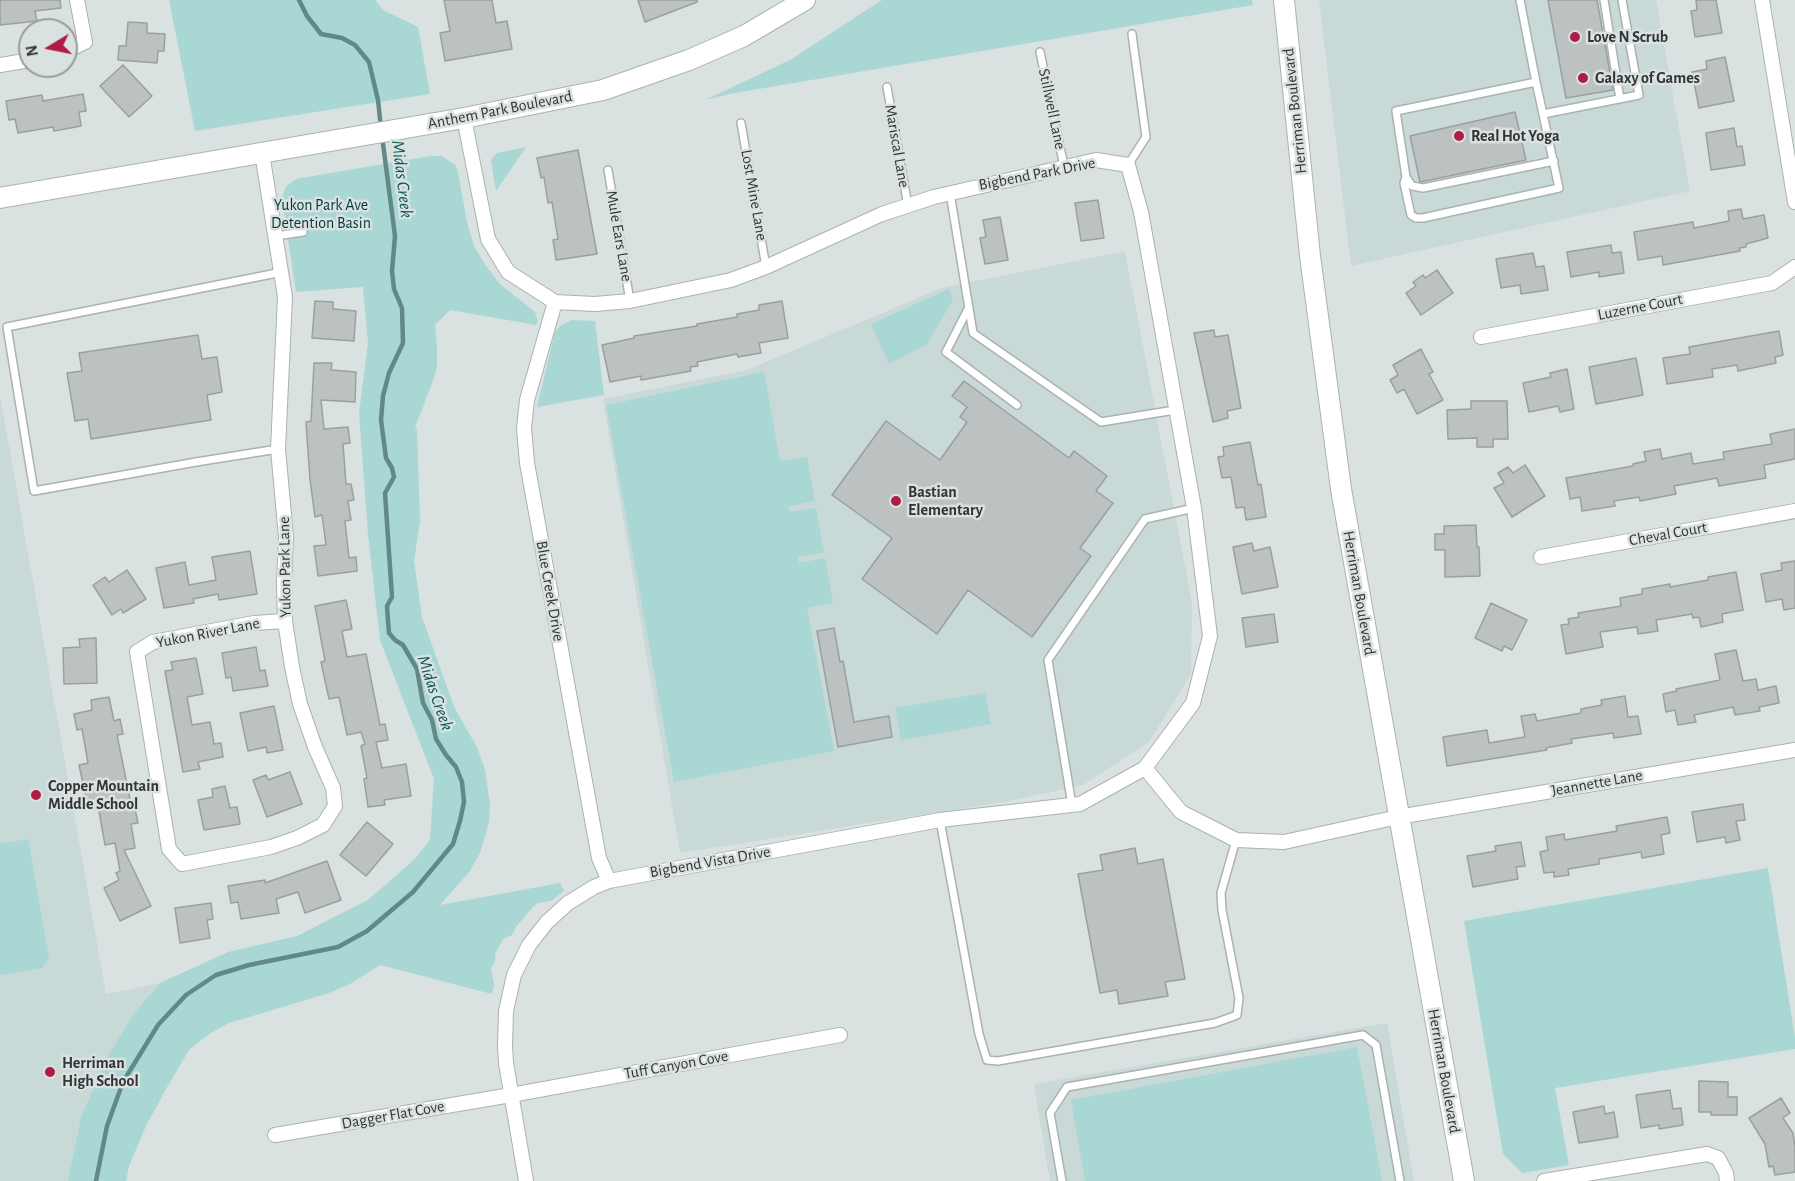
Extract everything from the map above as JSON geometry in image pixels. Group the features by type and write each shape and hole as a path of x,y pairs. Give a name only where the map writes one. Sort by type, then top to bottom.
{"main road":[{"name":"Anthem Park Boulevard","path":"0,198 464,118 603,90 689,60 744,36 805,0"},
{"name":"Herriman Boulevard","path":"1284,0 1310,256 1341,489 1464,1181"}],"street":[{"path":"77,0 85,42 78,45"},
{"path":"1762,0 1795,202"},
{"path":"0,65 18,62"},
{"name":"Bigbend Park Drive","path":"464,118 488,239 508,272 555,302 595,304 630,301 730,280 766,267 882,214 950,193 1096,160 1128,165"},
{"name":"Yukon Park Lane","path":"182,864 271,847 297,838 323,825 335,806 333,788 300,704 285,621 286,537 278,449 285,297 262,153"},
{"path":"1128,165 1141,212 1194,508 1210,636 1193,703 1145,768 1181,812 1236,840"},
{"name":"Luzerne Court","path":"1481,337 1772,283 1795,267"},
{"name":"Blue Creek Drive","path":"555,302 527,400 524,428 526,463 599,858 609,881"},
{"name":"Cheval Court","path":"1541,557 1795,511"},
{"name":"Yukon River Lane","path":"182,864 170,849 137,652 153,642 254,623 285,621"},
{"name":"Jeannette Lane","path":"1236,840 1284,842 1398,817 1795,750"},
{"name":"Bigbend Vista Drive","path":"526,1181 506,1063 504,1029 509,993 522,957 538,933 557,912 580,894 609,881 940,820 1080,804 1145,768"},
{"name":"Tuff Canyon Cove","path":"512,1095 840,1035"},
{"name":"Dagger Flat Cove","path":"275,1135 512,1095"},
{"path":"1544,1181 1605,1176 1707,1154 1718,1158 1726,1173 1727,1181"}],"lane":[{"path":"1406,177 1404,183 1409,211 1416,218 1559,188 1520,0"},
{"path":"1604,0 1620,99"},
{"path":"1543,114 1639,95 1622,0"},
{"path":"1128,165 1146,137 1132,34"},
{"name":"Stillwell Lane","path":"1040,52 1064,166"},
{"path":"1536,82 1396,111 1406,177 1412,186 1423,188 1554,161"},
{"name":"Mariscal Lane","path":"887,87 908,206"},
{"name":"Lost Mine Lane","path":"741,123 766,267"},
{"name":"Mule Ears Lane","path":"608,170 630,301"},
{"path":"950,193 973,333 1101,422 1175,410"},
{"path":"276,236 303,232"},
{"path":"278,449 34,492 7,327 282,272"},
{"path":"969,306 946,352 1017,405"},
{"path":"1072,804 1048,660 1145,519 1194,508"},
{"path":"940,820 979,1034 987,1060 998,1061 1215,1023 1237,1015 1239,998 1223,920 1221,893 1236,840"},
{"path":"1062,1181 1050,1113 1067,1087 1363,1035 1376,1045 1400,1181"}],"shaded area":[{"path":"1319,0 1656,0 1690,191 1351,266"},
{"name":"Bastian Elementary","path":"1125,251 1192,603 1191,674 1149,742 1083,785 1009,801 680,853 603,399 747,370 942,288"},
{"name":"Copper Mountain Middle School","path":"0,395 106,994 160,983 134,1013 106,1059 81,1117 68,1181 0,1181"},
{"path":"1387,1023 1414,1181 1050,1181 1034,1084"}],"green space":[{"path":"169,0 375,0 383,10 418,27 430,94 195,131"},
{"path":"882,0 1252,0 1253,5 729,94 705,100 790,60"},
{"path":"526,147 496,191 491,160 497,153"},
{"name":"Yukon Park Ave Detention Basin","path":"430,156 442,156 455,165 474,246 500,284 535,312 538,321 536,325 450,310 435,325 437,367 415,427 417,430 420,521 414,561 422,617 454,707 477,747 485,769 490,805 489,822 480,853 470,871 440,905 560,883 564,891 551,901 538,903 516,927 512,935 503,939 495,954 495,961 491,969 494,985 492,994 380,965 350,984 329,993 229,1023 209,1034 189,1050 166,1089 146,1126 129,1166 126,1181 68,1181 81,1117 106,1059 134,1013 160,983 228,952 297,936 368,900 415,859 430,840 434,779 380,640 368,535 359,413 368,343 363,287 296,292 282,198 286,187 296,179"},
{"path":"949,289 953,300 926,345 889,364 871,324"},
{"path":"572,320 595,321 604,395 537,407 555,332 561,325"},
{"path":"764,372 780,461 807,457 815,501 789,506 790,512 816,508 824,552 798,557 799,563 825,558 833,603 807,608 834,751 674,782 606,405"},
{"path":"985,693 991,724 901,740 895,708"},
{"path":"28,839 49,958 42,968 0,975 0,844"},
{"path":"1768,868 1795,1049 1555,1088 1569,1165 1522,1173 1503,1154 1464,921"},
{"path":"1357,1047 1382,1181 1085,1181 1071,1100"}],"building":[{"path":"0,0 60,0 61,8 35,11 36,18 18,18 18,23 0,25"},
{"path":"444,0 492,0 496,23 507,21 512,49 445,61 440,33 450,31"},
{"path":"638,0 697,0 697,2 645,22"},
{"path":"1548,0 1597,0 1613,90 1566,98"},
{"path":"1696,0 1716,0 1722,33 1695,37 1691,11 1697,10"},
{"path":"128,22 147,23 147,33 165,34 164,51 158,51 157,63 118,60 119,46 126,46"},
{"path":"1725,57 1734,101 1699,108 1692,72 1707,69 1706,61"},
{"path":"123,65 152,96 129,117 100,86"},
{"path":"83,94 86,111 79,112 81,126 54,131 53,127 18,133 15,119 9,120 6,101 42,95 43,101"},
{"path":"1515,112 1526,160 1420,182 1410,136"},
{"path":"1734,128 1737,147 1742,146 1745,165 1711,170 1706,133"},
{"path":"578,150 597,254 556,260 553,240 558,239 552,202 548,203 544,177 541,178 537,158"},
{"path":"1098,200 1104,238 1081,241 1075,203"},
{"path":"1741,209 1743,219 1764,215 1768,238 1746,244 1746,247 1739,248 1740,251 1663,265 1662,256 1638,260 1634,232 1693,222 1694,228 1729,221 1728,211"},
{"path":"1000,217 1008,260 985,264 980,238 986,237 983,220"},
{"path":"1611,245 1612,253 1621,252 1624,273 1599,277 1599,272 1571,277 1567,252"},
{"path":"1533,253 1536,267 1544,266 1548,290 1521,294 1520,285 1501,288 1496,259"},
{"path":"1437,270 1453,293 1421,315 1406,293 1416,286 1413,282"},
{"path":"315,301 333,302 333,309 356,311 354,341 312,338"},
{"path":"782,301 788,338 759,343 761,353 738,357 737,354 697,362 698,366 690,367 691,371 641,380 641,376 610,382 602,345 634,338 634,336 737,317 737,314 759,310 759,305"},
{"path":"1214,330 1215,337 1228,335 1241,408 1227,411 1228,418 1213,422 1194,333"},
{"path":"1779,331 1783,355 1775,357 1776,363 1738,371 1737,365 1712,369 1713,377 1667,384 1663,358 1690,354 1689,347"},
{"path":"198,335 202,359 217,357 222,392 207,395 211,420 91,439 88,419 75,421 67,373 82,371 79,353"},
{"path":"1421,349 1433,372 1429,374 1443,400 1417,414 1404,389 1397,393 1390,380 1398,375 1393,365"},
{"path":"1636,358 1643,395 1596,404 1589,367"},
{"path":"314,363 332,363 331,370 356,372 355,402 321,400 324,429 348,427 350,443 343,444 346,484 351,484 354,500 348,501 351,520 345,521 349,558 356,557 357,571 318,576 314,546 326,545 322,515 315,517 306,422 311,421"},
{"path":"1567,369 1574,409 1560,412 1558,406 1529,412 1523,383 1551,377 1550,373"},
{"path":"964,381 1069,458 1074,451 1107,476 1096,491 1113,503 1080,548 1091,556 1032,637 968,590 937,634 862,579 892,538 832,495 886,421 940,460 967,422 960,417 967,407 952,396"},
{"path":"1471,401 1507,401 1508,439 1493,439 1493,447 1477,447 1477,438 1448,439 1447,410 1471,409"},
{"path":"1795,429 1795,459 1764,465 1766,478 1719,486 1717,478 1674,486 1676,494 1640,501 1639,497 1614,501 1615,506 1582,511 1580,497 1570,499 1566,478 1633,466 1633,464 1646,461 1644,452 1660,449 1662,459 1691,453 1693,464 1724,459 1723,452 1772,444 1770,434"},
{"path":"1250,442 1258,485 1261,484 1266,517 1246,520 1244,507 1236,508 1231,477 1222,478 1218,457 1224,456 1223,447"},
{"path":"1525,465 1545,496 1512,517 1494,488 1504,483 1498,473 1508,467 1513,473"},
{"path":"1476,525 1480,576 1445,577 1445,550 1435,550 1435,534 1444,534 1444,526"},
{"path":"1252,543 1254,551 1270,547 1278,587 1242,594 1233,547"},
{"path":"250,551 257,594 219,600 218,594 193,599 194,603 164,608 156,568 185,562 189,585 216,580 212,557"},
{"path":"1795,561 1795,608 1784,610 1782,599 1766,602 1761,574 1782,570 1781,563"},
{"path":"127,570 146,599 123,613 121,609 112,615 93,585 105,577 109,582"},
{"path":"1736,572 1743,610 1722,614 1723,622 1701,627 1699,617 1693,618 1692,614 1656,620 1658,631 1638,634 1637,627 1600,632 1603,647 1566,654 1561,625 1569,624 1568,619 1579,617 1578,613 1621,606 1620,598 1642,594 1642,589 1670,584 1670,587"},
{"path":"346,600 352,629 342,631 347,657 366,654 380,725 385,724 388,740 376,742 382,768 406,764 411,796 384,800 385,805 368,807 364,779 367,778 361,746 365,744 361,732 347,735 339,697 329,699 321,662 325,661 315,606"},
{"path":"1491,603 1527,620 1512,650 1504,646 1502,651 1475,638"},
{"path":"1274,614 1278,642 1246,647 1242,618"},
{"path":"834,628 840,662 843,661 854,722 889,716 892,737 838,747 817,631"},
{"path":"96,638 97,683 64,684 63,648 80,647 79,639"},
{"path":"256,647 260,671 265,670 268,686 233,691 231,677 226,678 222,653"},
{"path":"1736,650 1743,681 1756,679 1758,690 1776,686 1779,703 1759,707 1760,711 1735,715 1733,707 1694,715 1696,722 1678,725 1675,710 1666,712 1663,694 1720,680 1715,654"},
{"path":"196,658 203,694 187,697 192,725 210,722 214,744 221,743 223,757 198,762 200,769 183,772 165,671 173,670 171,662"},
{"path":"1625,696 1628,717 1638,716 1641,734 1614,738 1613,733 1571,739 1572,743 1546,748 1547,750 1447,766 1443,737 1487,730 1489,743 1525,737 1521,716 1535,714 1537,721 1581,713 1581,709 1602,705 1601,700"},
{"path":"109,697 114,721 120,719 123,734 117,735 132,809 135,809 138,823 131,824 135,848 124,850 151,906 120,921 104,888 119,880 116,873 120,871 115,843 105,845 97,800 87,802 79,765 88,763 82,729 77,730 74,714 92,710 91,700"},
{"path":"274,706 283,750 267,753 266,747 248,751 240,713"},
{"path":"290,772 302,804 267,817 253,780 266,775 268,780"},
{"path":"225,786 230,808 237,807 240,824 204,830 198,800 213,797 212,789"},
{"path":"1743,804 1745,820 1736,821 1740,840 1726,843 1725,837 1697,842 1692,812"},
{"path":"1667,817 1670,833 1661,835 1664,854 1642,858 1641,852 1599,859 1599,864 1568,869 1569,875 1554,877 1554,872 1544,873 1540,852 1548,850 1546,837 1564,834 1565,840 1617,831 1616,826"},
{"path":"367,822 393,844 366,876 340,855"},
{"path":"1521,842 1525,866 1516,867 1518,879 1473,887 1467,856 1496,851 1495,846"},
{"path":"1135,848 1138,864 1163,859 1185,979 1165,982 1168,996 1119,1004 1117,990 1100,993 1078,874 1103,870 1100,855"},
{"path":"327,861 341,900 305,913 298,892 276,899 279,913 241,919 238,902 231,903 228,886 265,880 265,883"},
{"path":"211,903 213,919 207,920 210,938 180,943 175,908"},
{"path":"1699,1081 1728,1082 1728,1097 1737,1097 1737,1115 1711,1115 1711,1112 1699,1112"},
{"path":"1670,1090 1673,1109 1681,1108 1683,1125 1659,1129 1659,1125 1641,1128 1636,1095"},
{"path":"1781,1098 1790,1113 1783,1118 1793,1133 1795,1172 1775,1175 1773,1166 1769,1167 1765,1144 1749,1118"},
{"path":"1604,1106 1605,1114 1614,1112 1618,1137 1579,1143 1573,1112"}],"waterway":[{"name":"Midas Creek","path":"299,0 307,16 321,34 342,38 355,45 369,62 378,100 381,128"},
{"name":"Midas Creek","path":"96,1181 107,1126 123,1082 158,1025 186,995 216,975 249,965 338,947 367,931 413,892 453,844 460,821 464,802 462,782 456,767 436,739 432,720 423,703 417,669 403,645 389,633 387,606 392,597 385,493 394,477 386,458 381,420 383,396 389,373 403,343 402,308 394,289 392,271 395,236 382,136"}],"place":[{"name":"Love N Scrub","path":"1575,37"},
{"name":"Galaxy of Games","path":"1583,78"},
{"name":"Real Hot Yoga","path":"1459,136"},
{"name":"Bastian Elementary","path":"896,501"},
{"name":"Copper Mountain Middle School","path":"36,795"},
{"name":"Herriman High School","path":"50,1072"}]}
